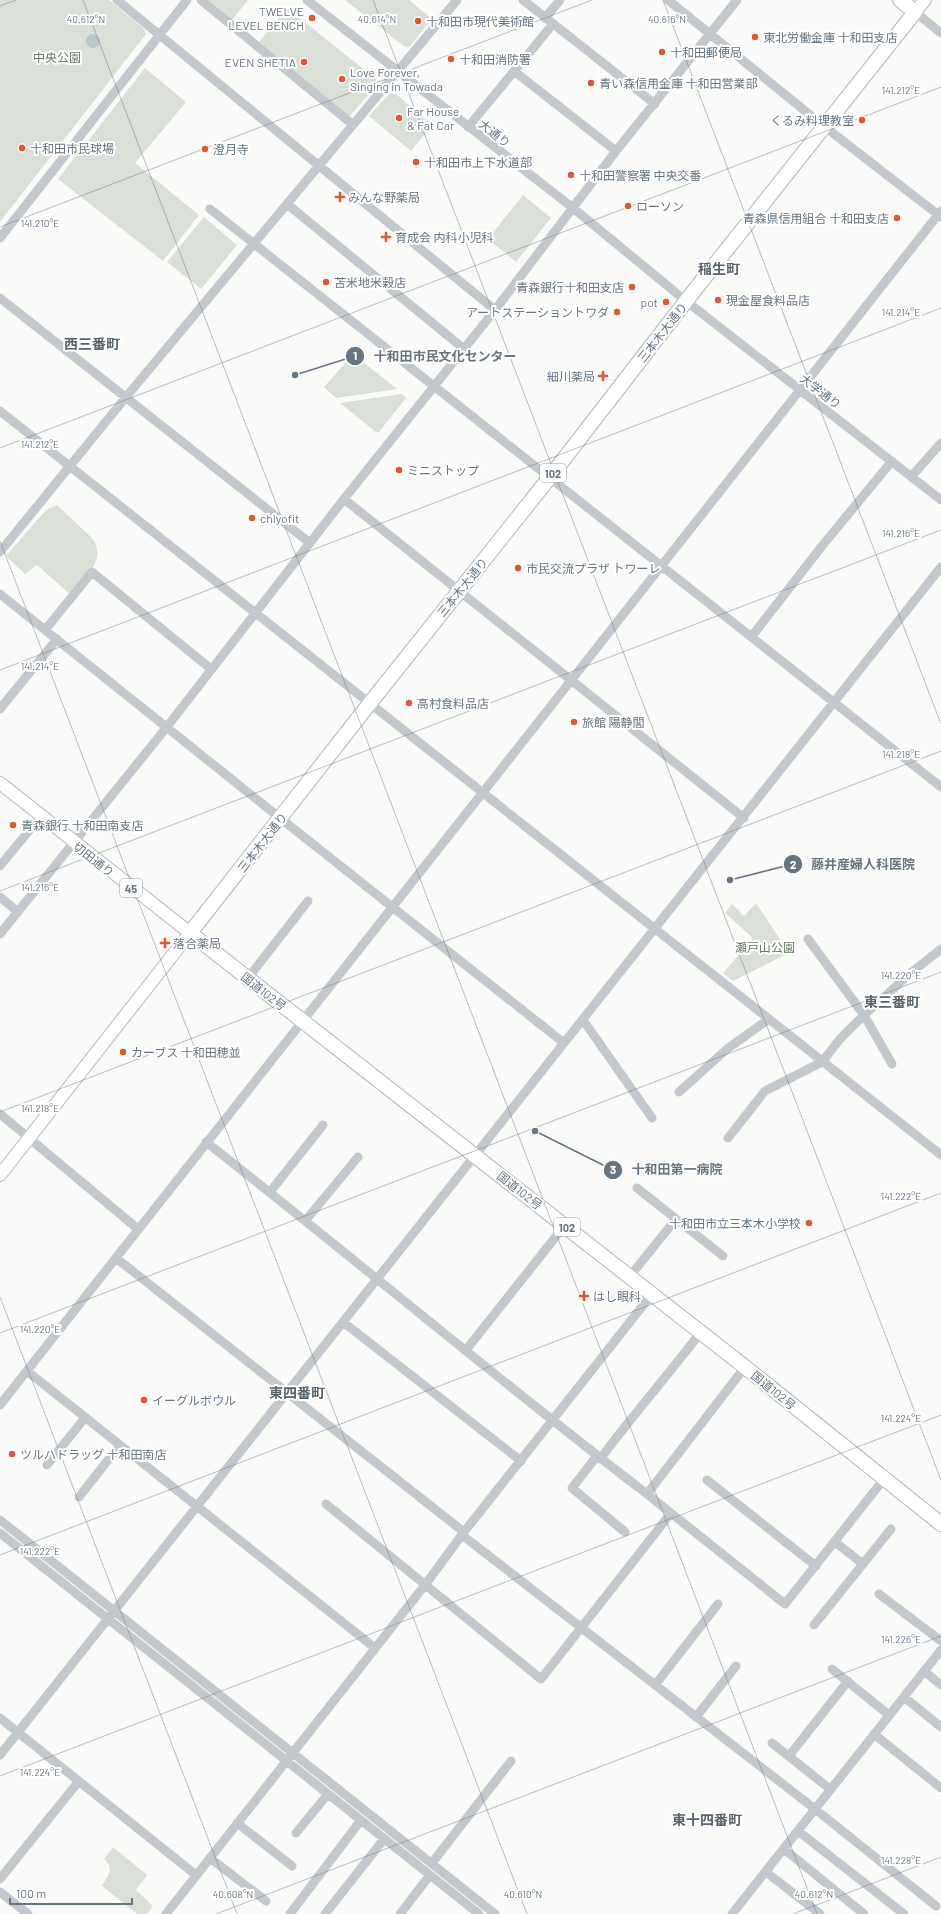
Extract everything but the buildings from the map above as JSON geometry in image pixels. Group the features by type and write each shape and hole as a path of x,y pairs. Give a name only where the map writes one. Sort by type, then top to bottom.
{"highway":[{"path":"900,0 915,12"},
{"name":"三本木大通り","path":"190,933 915,12"},
{"name":"国道102号","path":"190,933 630,1276 941,1524"}],"main road":[{"name":"三本木大通り","path":"915,12 925,0"},
{"name":"切田通り","path":"0,783 190,933"},
{"name":"三本木大通り","path":"0,1175 190,933"}],"street":[{"path":"117,0 495,310"},
{"path":"0,238 187,0"},
{"path":"202,0 352,124"},
{"name":"大通り","path":"307,0 572,208 686,301"},
{"path":"0,552 126,397 456,0"},
{"path":"523,0 655,104"},
{"path":"545,18 560,0"},
{"path":"0,1405 206,1142 393,908 482,793 940,214 825,127 668,0"},
{"path":"0,934 166,728 255,612 463,348 495,310 616,151 655,104 735,1"},
{"path":"915,12 941,33"},
{"path":"468,127 553,24"},
{"path":"514,71 616,151"},
{"path":"287,204 463,348"},
{"path":"210,209 752,636 941,787"},
{"path":"0,298 310,543"},
{"name":"大学通り","path":"686,301 941,500"},
{"path":"0,411 941,1155"},
{"path":"911,477 941,443"},
{"path":"752,636 822,546 892,461"},
{"path":"344,499 744,818"},
{"path":"0,1755 582,1020 744,818 941,567"},
{"path":"45,630 92,572 211,669"},
{"path":"0,594 166,728 564,1043"},
{"path":"0,709 57,639"},
{"path":"0,866 41,816"},
{"path":"0,897 18,912"},
{"path":"248,978 308,901"},
{"path":"808,939 864,1015 892,1064"},
{"path":"728,1138 765,1091 822,1062 840,1039 864,1015 912,972 941,950"},
{"path":"679,1092 727,1049 769,1019"},
{"path":"582,1020 652,1118"},
{"path":"0,1114 29,1137 36,1146 138,1229"},
{"path":"270,1192 323,1125"},
{"path":"206,1142 306,1220 599,1458 786,1604 884,1479"},
{"path":"306,1220 358,1157"},
{"path":"637,1188 723,1256"},
{"path":"630,1276 676,1219"},
{"path":"466,1350 565,1225"},
{"path":"116,1258 463,1534 815,1809 936,1906"},
{"path":"166,1914 652,1294"},
{"path":"343,1322 521,1461"},
{"path":"625,1532 572,1488 653,1394 701,1332"},
{"path":"647,1494 745,1367"},
{"path":"26,1371 84,1419 375,1648"},
{"path":"47,1465 84,1419"},
{"path":"79,1497 119,1446"},
{"path":"707,1480 816,1566"},
{"path":"326,1504 541,1679 671,1513"},
{"path":"0,1520 496,1914"},
{"path":"814,1625 890,1529"},
{"path":"0,1533 479,1914"},
{"path":"835,1542 863,1564"},
{"path":"879,1594 941,1641"},
{"path":"655,1685 718,1604"},
{"path":"732,1914 941,1650"},
{"path":"696,1717 736,1666"},
{"path":"832,1668 889,1715"},
{"path":"924,1671 941,1685"},
{"path":"789,1756 848,1681"},
{"path":"904,1697 941,1727"},
{"path":"0,1718 196,1875"},
{"path":"874,1734 941,1788"},
{"path":"772,1743 830,1789"},
{"path":"432,1863 511,1761"},
{"path":"0,1879 79,1781"},
{"path":"296,1833 328,1794"},
{"path":"290,1914 361,1820"},
{"path":"237,1823 292,1866"},
{"path":"798,1831 904,1914"},
{"path":"325,1914 384,1839"},
{"path":"784,1850 864,1914"},
{"path":"210,1858 266,1901"},
{"path":"766,1872 820,1914"},
{"path":"400,1914 430,1875"},
{"path":"0,1892 28,1914"}],"green space":[{"name":"中央公園","path":"0,0 109,0 144,29 146,34 0,222"},
{"path":"208,0 248,0 232,20"},
{"path":"345,0 409,0 432,19 410,46 405,47"},
{"path":"287,8 376,79 377,85 348,118 259,42"},
{"path":"145,68 186,102 135,163 199,215 163,261 58,179"},
{"path":"389,94 396,94 432,125 411,151 369,116"},
{"path":"523,195 551,218 516,262 488,239"},
{"path":"204,217 237,245 201,289 167,262"},
{"path":"353,354 397,389 336,398 324,387"},
{"path":"402,394 406,398 379,432 376,432 340,403"},
{"path":"57,505 92,538 96,546 96,561 82,582 70,594 37,565 25,574 6,556 46,510"},
{"name":"瀬戸山公園","path":"756,903 789,953 733,981 723,973 751,941 752,937 725,913 732,904 744,916"},
{"path":"113,1847 147,1875 136,1890 153,1906 147,1914 137,1914 102,1886 110,1869 104,1859"}],"shaded area":[{"path":"90,34 96,34 100,38 100,44 96,48 90,48 86,44 86,38"}],"place":[{"name":"TWELVE LEVEL BENCH","path":"312,18"},
{"name":"十和田市現代美術館","path":"418,21"},
{"name":"東北労働金庫 十和田支店","path":"755,37"},
{"name":"十和田郵便局","path":"662,52"},
{"name":"十和田消防署","path":"451,59"},
{"name":"EVEN SHETIA","path":"304,62"},
{"name":"Love Forever, Singing in Towada","path":"342,79"},
{"name":"青い森信用金庫 十和田営業部","path":"591,83"},
{"name":"Far House & Fat Car","path":"399,118"},
{"name":"くるみ料理教室","path":"862,120"},
{"name":"十和田市民球場","path":"22,148"},
{"name":"澄月寺","path":"205,149"},
{"name":"十和田市上下水道部","path":"416,162"},
{"name":"十和田警察署 中央交番","path":"571,175"},
{"name":"みんな野薬局","path":"340,197"},
{"name":"ローソン","path":"628,206"},
{"name":"青森県信用組合 十和田支店","path":"897,218"},
{"name":"育成会 内科小児科","path":"386,237"},
{"name":"苫米地米穀店","path":"326,282"},
{"name":"青森銀行十和田支店","path":"632,287"},
{"name":"現金屋食料品店","path":"718,300"},
{"name":"pot","path":"666,302"},
{"name":"アートステーショントワダ","path":"617,312"},
{"name":"十和田市民文化センター","path":"295,375"},
{"name":"細川薬局","path":"603,376"},
{"name":"ミニストップ","path":"399,470"},
{"name":"chiyofit","path":"252,518"},
{"name":"市民交流プラザ トワーレ","path":"518,568"},
{"name":"高村食料品店","path":"409,703"},
{"name":"旅館 陽静閣","path":"574,722"},
{"name":"青森銀行 十和田南支店","path":"13,825"},
{"name":"藤井産婦人科医院","path":"730,880"},
{"name":"落合薬局","path":"165,943"},
{"name":"カーブス 十和田穂並","path":"123,1052"},
{"name":"十和田第一病院","path":"535,1131"},
{"name":"十和田市立三本木小学校","path":"809,1223"},
{"name":"はし眼科","path":"584,1296"},
{"name":"イーグルボウル","path":"144,1400"},
{"name":"ツルハドラッグ 十和田南店","path":"12,1454"}],"district":[{"name":"稲生町","path":"719,268"},
{"name":"西三番町","path":"92,343"},
{"name":"東三番町","path":"892,1001"},
{"name":"東四番町","path":"297,1392"},
{"name":"東十四番町","path":"707,1819"}]}
